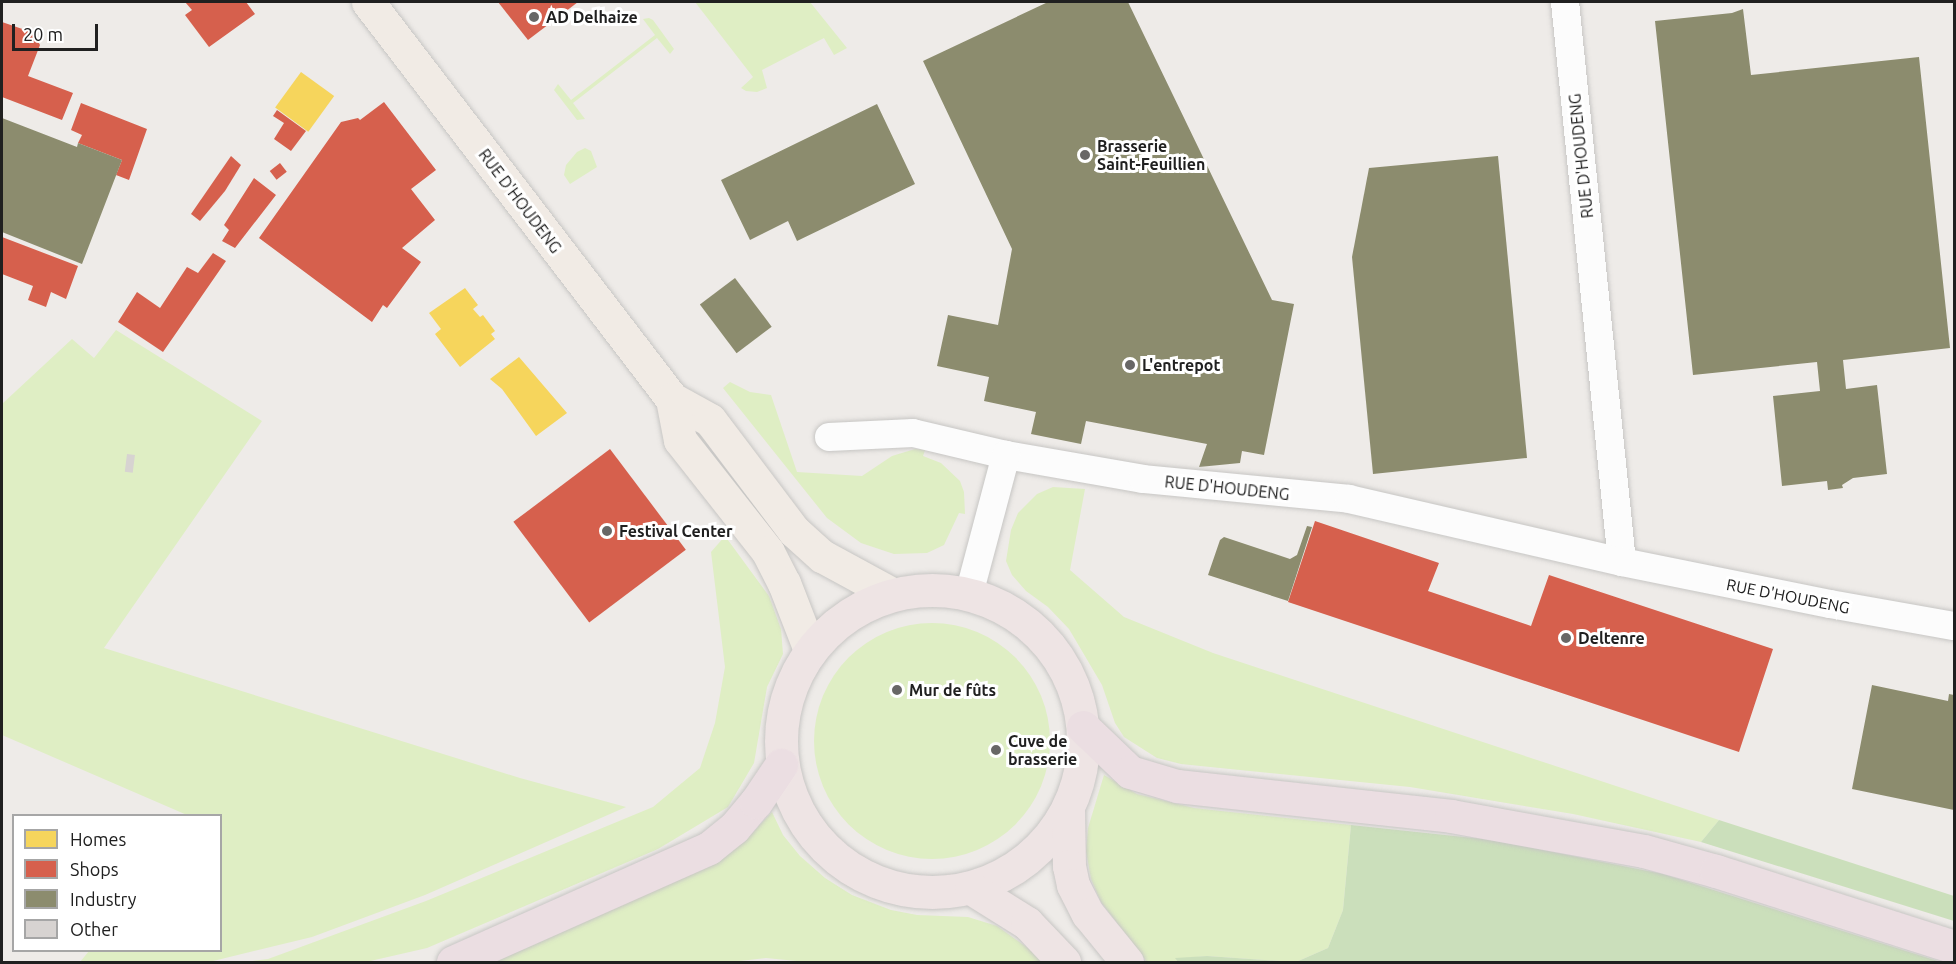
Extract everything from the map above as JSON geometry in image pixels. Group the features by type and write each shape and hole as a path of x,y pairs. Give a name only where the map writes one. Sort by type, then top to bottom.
{"highway":[{"path":"930,589 969,594 1004,608 1034,629 1058,657 1075,690 1083,727 1081,770 1068,810 1046,841 1024,862 999,878 971,888 935,893 899,889 865,877 834,858 809,831 791,800 781,765 779,735 784,705 794,676 810,650 833,626 860,607 892,594 930,589"},
{"path":"1083,727 1130,772 1177,786 1451,816 1644,851 1716,871 1954,947"},
{"path":"453,963 709,848 734,828 756,802 781,765"},
{"path":"1068,810 1069,866 1073,885 1088,914 1127,963"},
{"path":"971,888 1027,923 1064,963"}],"main road":[{"name":"RUE D'HOUDENG","path":"368,2 672,399 710,420 794,531 822,556 892,594"},
{"name":"RUE D'HOUDENG","path":"672,399 680,440 768,552 784,583 810,650"}],"street":[{"name":"RUE D'HOUDENG","path":"1565,2 1622,562"},
{"name":"RUE D'HOUDENG","path":"829,437 913,433 1006,455 1174,483 1349,499 1622,562 1905,619 1954,626"},
{"path":"969,594 1006,455"}],"green space":[{"path":"695,2 810,2 847,48 834,55 824,38 762,70 767,88 757,92 746,91 741,88 753,77"},
{"path":"643,19 653,20 674,49 670,54 657,38 573,103 585,119 577,120 554,90 558,84 571,100 655,35"},
{"path":"585,148 591,151 597,167 570,184 564,175 566,165 577,152"},
{"path":"116,330 262,421 104,648 520,778 626,807 425,895 312,937 209,962 80,962 88,952 222,952 222,814 185,814 2,735 2,404 72,339 94,358"},
{"path":"730,382 750,392 771,395 797,472 862,476 892,456 915,449 925,450 923,456 941,463 960,481 964,492 965,514 959,513 944,545 927,553 894,554 861,543 827,518 723,388"},
{"path":"1053,487 1085,489 1070,570 1124,617 1213,653 1719,820 1701,842 1573,814 1410,787 1181,764 1157,758 1124,737 1115,723 1102,685 1069,629 1048,607 1026,591 1012,575 1006,561 1011,530 1018,513 1037,494"},
{"path":"725,536 769,596 781,629 783,654 767,687 754,763 728,807 658,849 427,948 366,962 245,962 268,959 426,901 653,807 700,768 715,723 725,667 711,552"},
{"path":"920,623 944,623 966,628 988,637 1007,650 1023,666 1036,685 1045,707 1050,741 1048,764 1036,797 1023,816 1007,832 988,845 966,854 944,859 920,859 898,854 876,845 857,832 841,816 828,797 819,775 814,753 814,729 819,707 828,685 841,666 857,650 876,637 898,628"},
{"path":"1104,775 1137,794 1194,808 1351,825 1343,910 1328,948 1296,962 1207,956 1176,959 1178,962 1147,962 1101,902 1091,879 1086,851 1088,828"},
{"path":"772,812 783,835 800,856 825,878 852,895 891,910 917,915 968,917 997,926 1032,951 1042,962 807,962 766,958 731,962 486,962 694,873 745,841"},
{"path":"1719,820 1954,896 1954,921 1701,842"},
{"path":"1351,825 1492,840 1663,874 1941,962 1296,962 1328,948 1343,910"},
{"path":"1207,956 1296,962 1178,962 1175,958"}],"building: Homes":[{"path":"301,72 334,96 308,132 275,108"},
{"path":"465,288 478,305 473,309 480,317 483,315 495,331 491,334 495,339 460,367 435,334 441,329 429,313"},
{"path":"519,357 567,413 536,436 502,389 490,379"}],"building: Shops":[{"path":"185,2 246,2 255,14 209,47 185,15 192,10"},
{"name":"AD Delhaize","path":"498,2 578,2 528,40"},
{"path":"2,22 34,33 40,45 28,76 73,93 62,120 2,97"},
{"path":"384,102 436,170 411,189 435,220 402,248 421,262 387,308 383,305 372,322 259,238 341,122 358,118 360,120"},
{"path":"81,103 147,129 129,180 116,175 122,160 78,143 82,135 71,130"},
{"path":"277,110 306,131 291,151 274,139 284,123 273,116"},
{"path":"231,156 241,165 225,191 200,221 191,214"},
{"path":"280,163 287,172 277,180 270,171"},
{"path":"254,178 276,195 235,248 222,241 229,230 224,225"},
{"path":"2,237 78,266 66,299 51,292 46,307 28,300 33,286 2,274"},
{"path":"213,253 226,261 163,352 118,322 137,292 160,308 187,267 198,273"},
{"name":"Festival Center","path":"610,449 686,550 589,622 513,522"},
{"name":"Deltenre","path":"1315,521 1439,563 1428,591 1531,626 1549,575 1773,649 1739,752 1288,602"}],"building: Industry":[{"name":"Brasserie Saint-Feuillien","path":"1048,2 1128,2 1272,300 1294,304 1264,455 1242,451 1240,463 1199,467 1207,444 1086,421 1081,444 1031,434 1036,412 984,401 989,377 937,366 948,315 998,325 1012,249 923,61"},
{"path":"1743,9 1751,75 1919,57 1950,348 1843,360 1846,389 1877,385 1887,474 1853,478 1842,485 1843,488 1828,490 1827,481 1782,486 1773,396 1820,391 1817,362 1693,375 1655,21 1732,13"},
{"path":"877,104 915,184 797,241 788,221 750,240 721,180"},
{"path":"2,118 77,147 78,143 122,160 82,264 2,232"},
{"path":"1498,156 1527,458 1373,474 1352,257 1369,168"},
{"path":"735,278 772,327 737,353 700,304"},
{"path":"1307,526 1312,527 1288,601 1208,575 1220,540 1224,537 1290,559 1297,555"},
{"path":"1872,685 1948,701 1949,694 1954,695 1954,810 1852,789"}],"building: Other":[{"path":"127,454 135,455 133,473 125,472"}],"place":[{"name":"AD Delhaize","path":"534,17"},
{"name":"Brasserie Saint-Feuillien","path":"1085,155"},
{"name":"L'entrepot","path":"1130,365"},
{"name":"Festival Center","path":"607,531"},
{"name":"Deltenre","path":"1566,638"},
{"name":"Mur de fûts","path":"897,690"},
{"name":"Cuve de brasserie","path":"996,750"}]}
